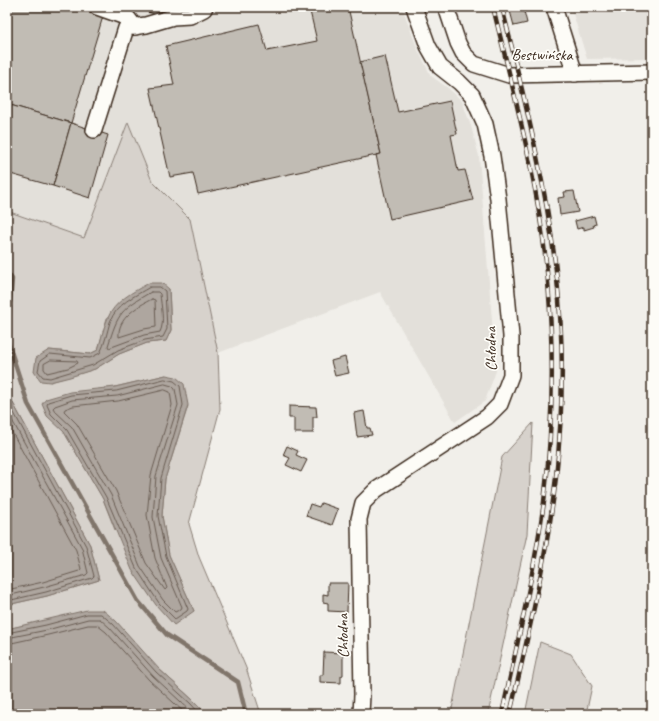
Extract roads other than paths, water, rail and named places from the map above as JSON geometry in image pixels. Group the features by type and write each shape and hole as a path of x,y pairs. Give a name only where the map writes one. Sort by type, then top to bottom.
{"street":[{"path":"96,7 128,18 135,27"},
{"path":"94,130 126,28 173,17 190,16 206,7"},
{"name":"Chłodna","path":"361,714 359,519 363,503 376,490 487,417 500,404 511,375 510,336 498,199 492,156 485,124 472,95 459,82 440,67 428,46 414,7"},
{"name":"Bestwińska","path":"446,7 458,43 464,53 474,64 509,75 652,73"},
{"path":"554,7 575,74"}],"water":[{"path":"149,283 162,283 169,289 171,330 166,341 147,343 119,354 95,369 70,377 50,382 41,381 34,372 36,358 49,350 90,354 98,350 106,323 114,307 119,302"},
{"path":"166,375 176,377 184,384 188,405 165,479 162,516 169,555 194,611 174,625 156,605 132,570 103,499 64,432 47,416 42,404 46,399 70,392 115,387"},
{"path":"7,392 90,545 99,580 47,596 7,605"},
{"path":"87,610 103,610 116,621 159,669 206,714 7,714 7,629"}],"waterway":[{"path":"7,272 12,279 7,335"},
{"path":"7,339 28,404 138,601 167,635 238,682 246,714"}],"railway":[{"path":"493,7 526,144 539,213 548,282 552,364 551,420 544,502 530,582 502,714"},
{"path":"502,7 534,142 547,210 557,279 562,353 560,428 556,477 548,537 524,655 510,714"}]}
